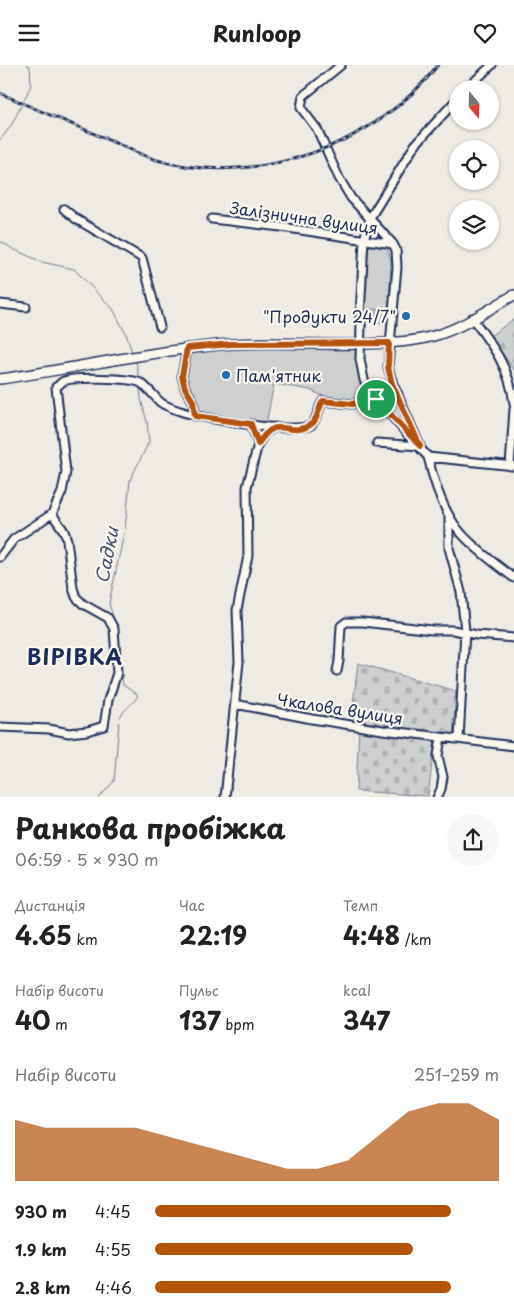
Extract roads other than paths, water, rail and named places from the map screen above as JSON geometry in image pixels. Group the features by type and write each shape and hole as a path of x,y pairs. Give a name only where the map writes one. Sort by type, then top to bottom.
{"main road":[{"path":"0,379 187,348 231,344 389,343 416,340 438,335 514,295"}],"street":[{"path":"340,65 303,96 301,108 316,129 339,178 351,198 393,244 396,250 397,267 388,367 420,446"},
{"path":"476,80 492,65"},
{"path":"449,108 415,145 370,218 364,240 360,359 364,381 376,399 428,457 440,498 460,533 514,578"},
{"path":"64,209 82,224 142,258 160,327"},
{"name":"Залізнична вулиця","path":"212,219 281,227 393,244"},
{"path":"0,304 26,307"},
{"path":"472,318 504,363 513,391 514,404"},
{"path":"187,348 182,376 185,388 193,401 195,416"},
{"path":"0,557 14,539 52,514 62,492 66,472 56,387 63,381 109,379 140,383 162,403 195,416 287,429 303,428 311,425 323,401 352,404 398,394"},
{"path":"428,457 512,466 514,409"},
{"path":"251,424 258,444"},
{"path":"225,797 239,662 237,609 248,556 247,487 258,444 265,433 275,427"},
{"path":"377,443 420,446"},
{"path":"0,727 49,729 69,733 87,731 104,726 108,699 117,673 114,629 108,618 76,597 67,540 52,514"},
{"path":"449,515 449,548 461,592 465,631 458,739"},
{"path":"337,671 341,626 346,622 465,631 477,635 514,638"},
{"name":"Чкалова вулиця","path":"235,704 312,719 514,746"},
{"path":"437,797 441,789 443,777 438,756 441,737"}],"waterway":[{"name":"Садки","path":"24,100 31,85 30,67 27,65"},
{"name":"Садки","path":"0,140 11,126 21,106"},
{"name":"Садки","path":"0,241 42,262 74,269 113,309 126,334 132,352"},
{"name":"Садки","path":"136,361 139,378"},
{"name":"Садки","path":"115,624 109,603 125,529 130,480 149,442 140,387"},
{"name":"Садки","path":"118,633 123,685 138,695 120,717"},
{"name":"Садки","path":"100,797 114,781 119,723"}],"railway":[{"path":"0,93 134,152 157,160 195,167 234,168 273,164 311,153 348,138 382,118 412,93 438,65"}],"place":[{"name":"\"Продукти 24/7\"","path":"406,316"},
{"name":"Пам'ятник","path":"226,375"}],"district":[{"name":"ВІРІВКА","path":"75,656"}]}
